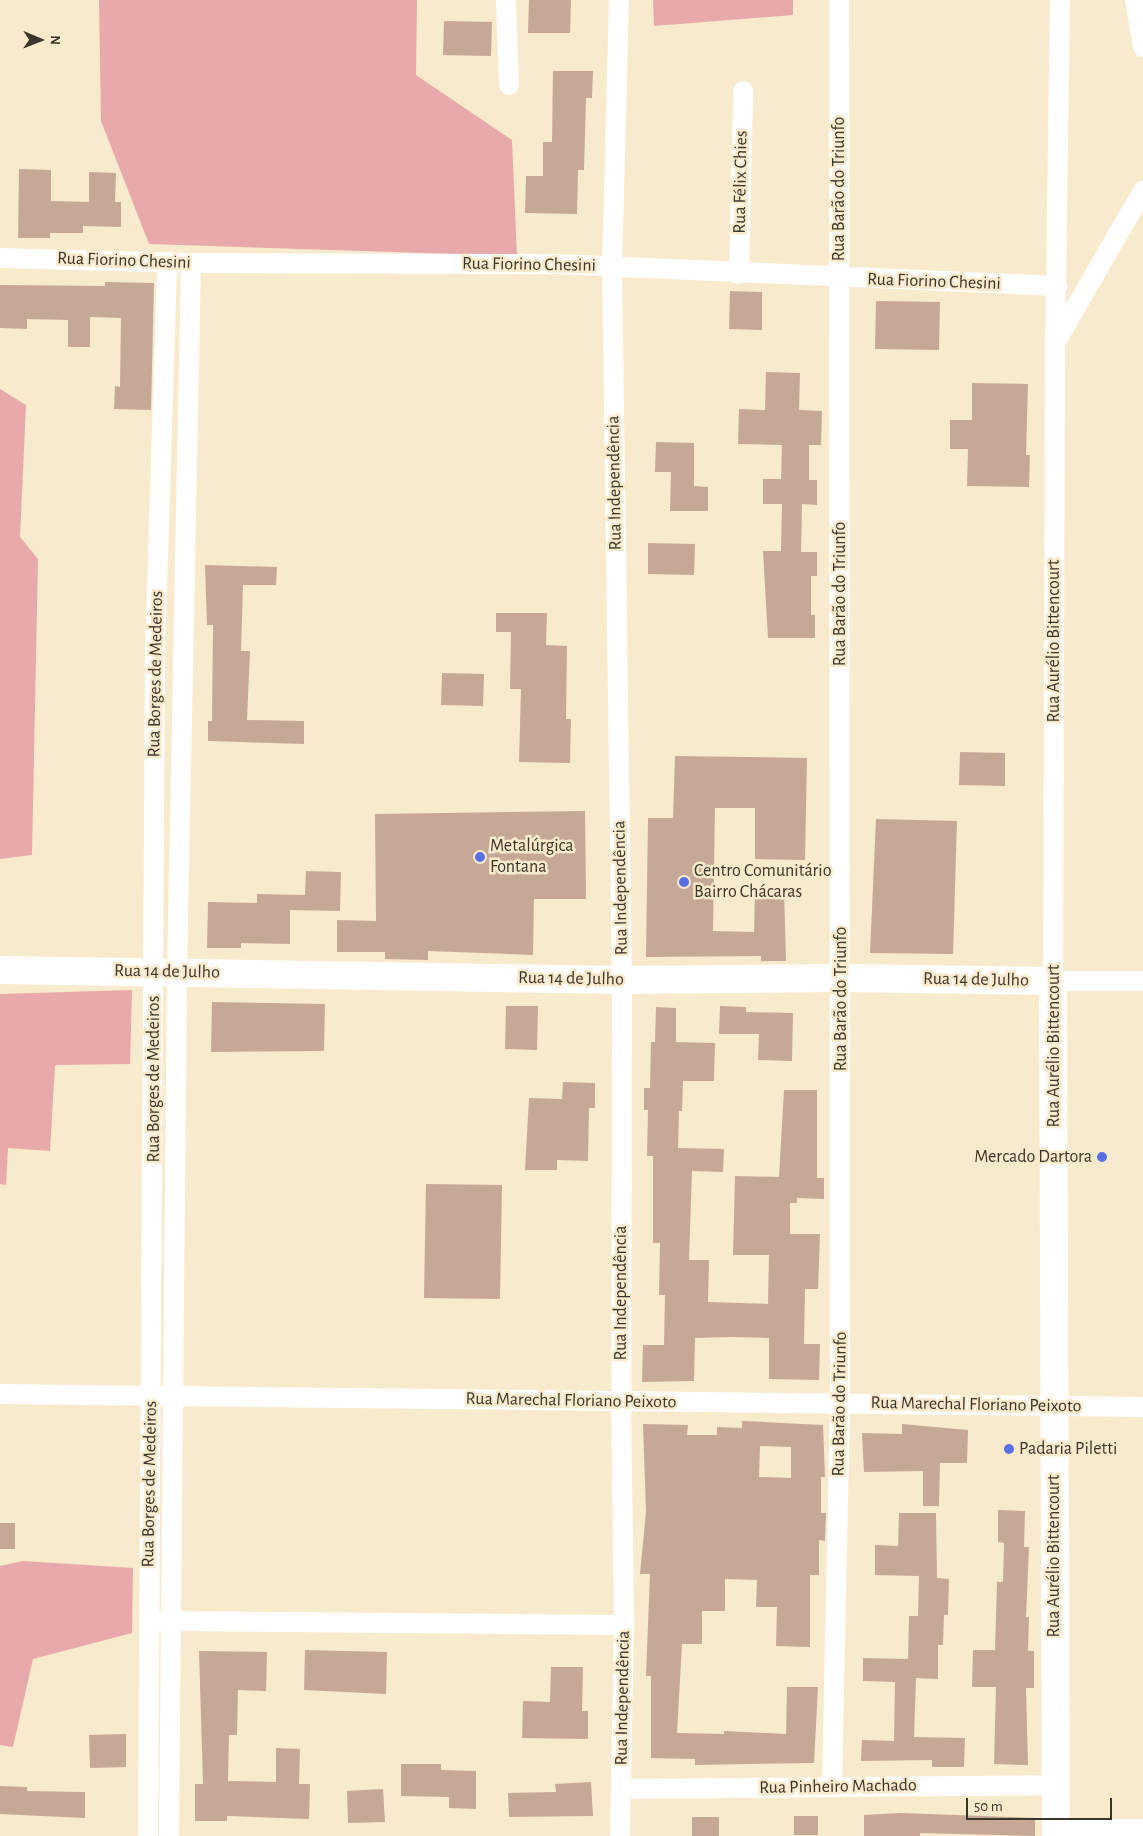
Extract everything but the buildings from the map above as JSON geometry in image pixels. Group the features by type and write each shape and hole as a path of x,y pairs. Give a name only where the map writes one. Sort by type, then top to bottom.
{"street":[{"path":"506,0 509,85"},
{"name":"Rua Independência","path":"619,0 612,267 622,980 621,1402 624,1625 620,1836"},
{"name":"Rua Barão do Triunfo","path":"832,1787 840,1404 839,0"},
{"name":"Rua Aurélio Bittencourt","path":"1056,1832 1054,1784 1053,981 1055,342 1058,286 1060,0"},
{"path":"1136,0 1143,47"},
{"name":"Rua Félix Chies","path":"739,274 743,91"},
{"path":"1055,342 1143,191"},
{"name":"Rua Fiorino Chesini","path":"0,258 191,263 612,267 839,279 1058,286"},
{"name":"Rua Borges de Medeiros","path":"167,262 155,651 166,972 174,1396 169,1836"},
{"name":"Rua Borges de Medeiros","path":"148,1836 148,1621 152,1396 166,972 183,652 191,263"},
{"path":"155,651 183,652"},
{"name":"Rua 14 de Julho","path":"0,970 622,980 841,978 1143,981"},
{"name":"Rua Marechal Floriano Peixoto","path":"0,1394 1143,1407"},
{"path":"148,1621 624,1625"},
{"name":"Rua Pinheiro Machado","path":"622,1789 1054,1784"},
{"path":"1056,1832 1143,1829"}],"shaded area":[{"path":"99,0 417,0 416,75 512,140 517,256 149,244 101,121"},
{"path":"653,0 793,0 793,15 654,26"},
{"path":"0,389 26,405 20,537 38,559 32,855 0,859"},
{"path":"132,990 130,1064 55,1065 50,1151 8,1148 6,1185 0,1184 0,994"},
{"path":"23,1561 133,1568 132,1633 33,1659 13,1747 0,1745 0,1566"}],"place":[{"name":"Metalúrgica Fontana","path":"480,857"},
{"name":"Centro Comunitário Bairro Chácaras","path":"684,882"},
{"name":"Mercado Dartora","path":"1102,1157"},
{"name":"Padaria Piletti","path":"1009,1449"}]}
